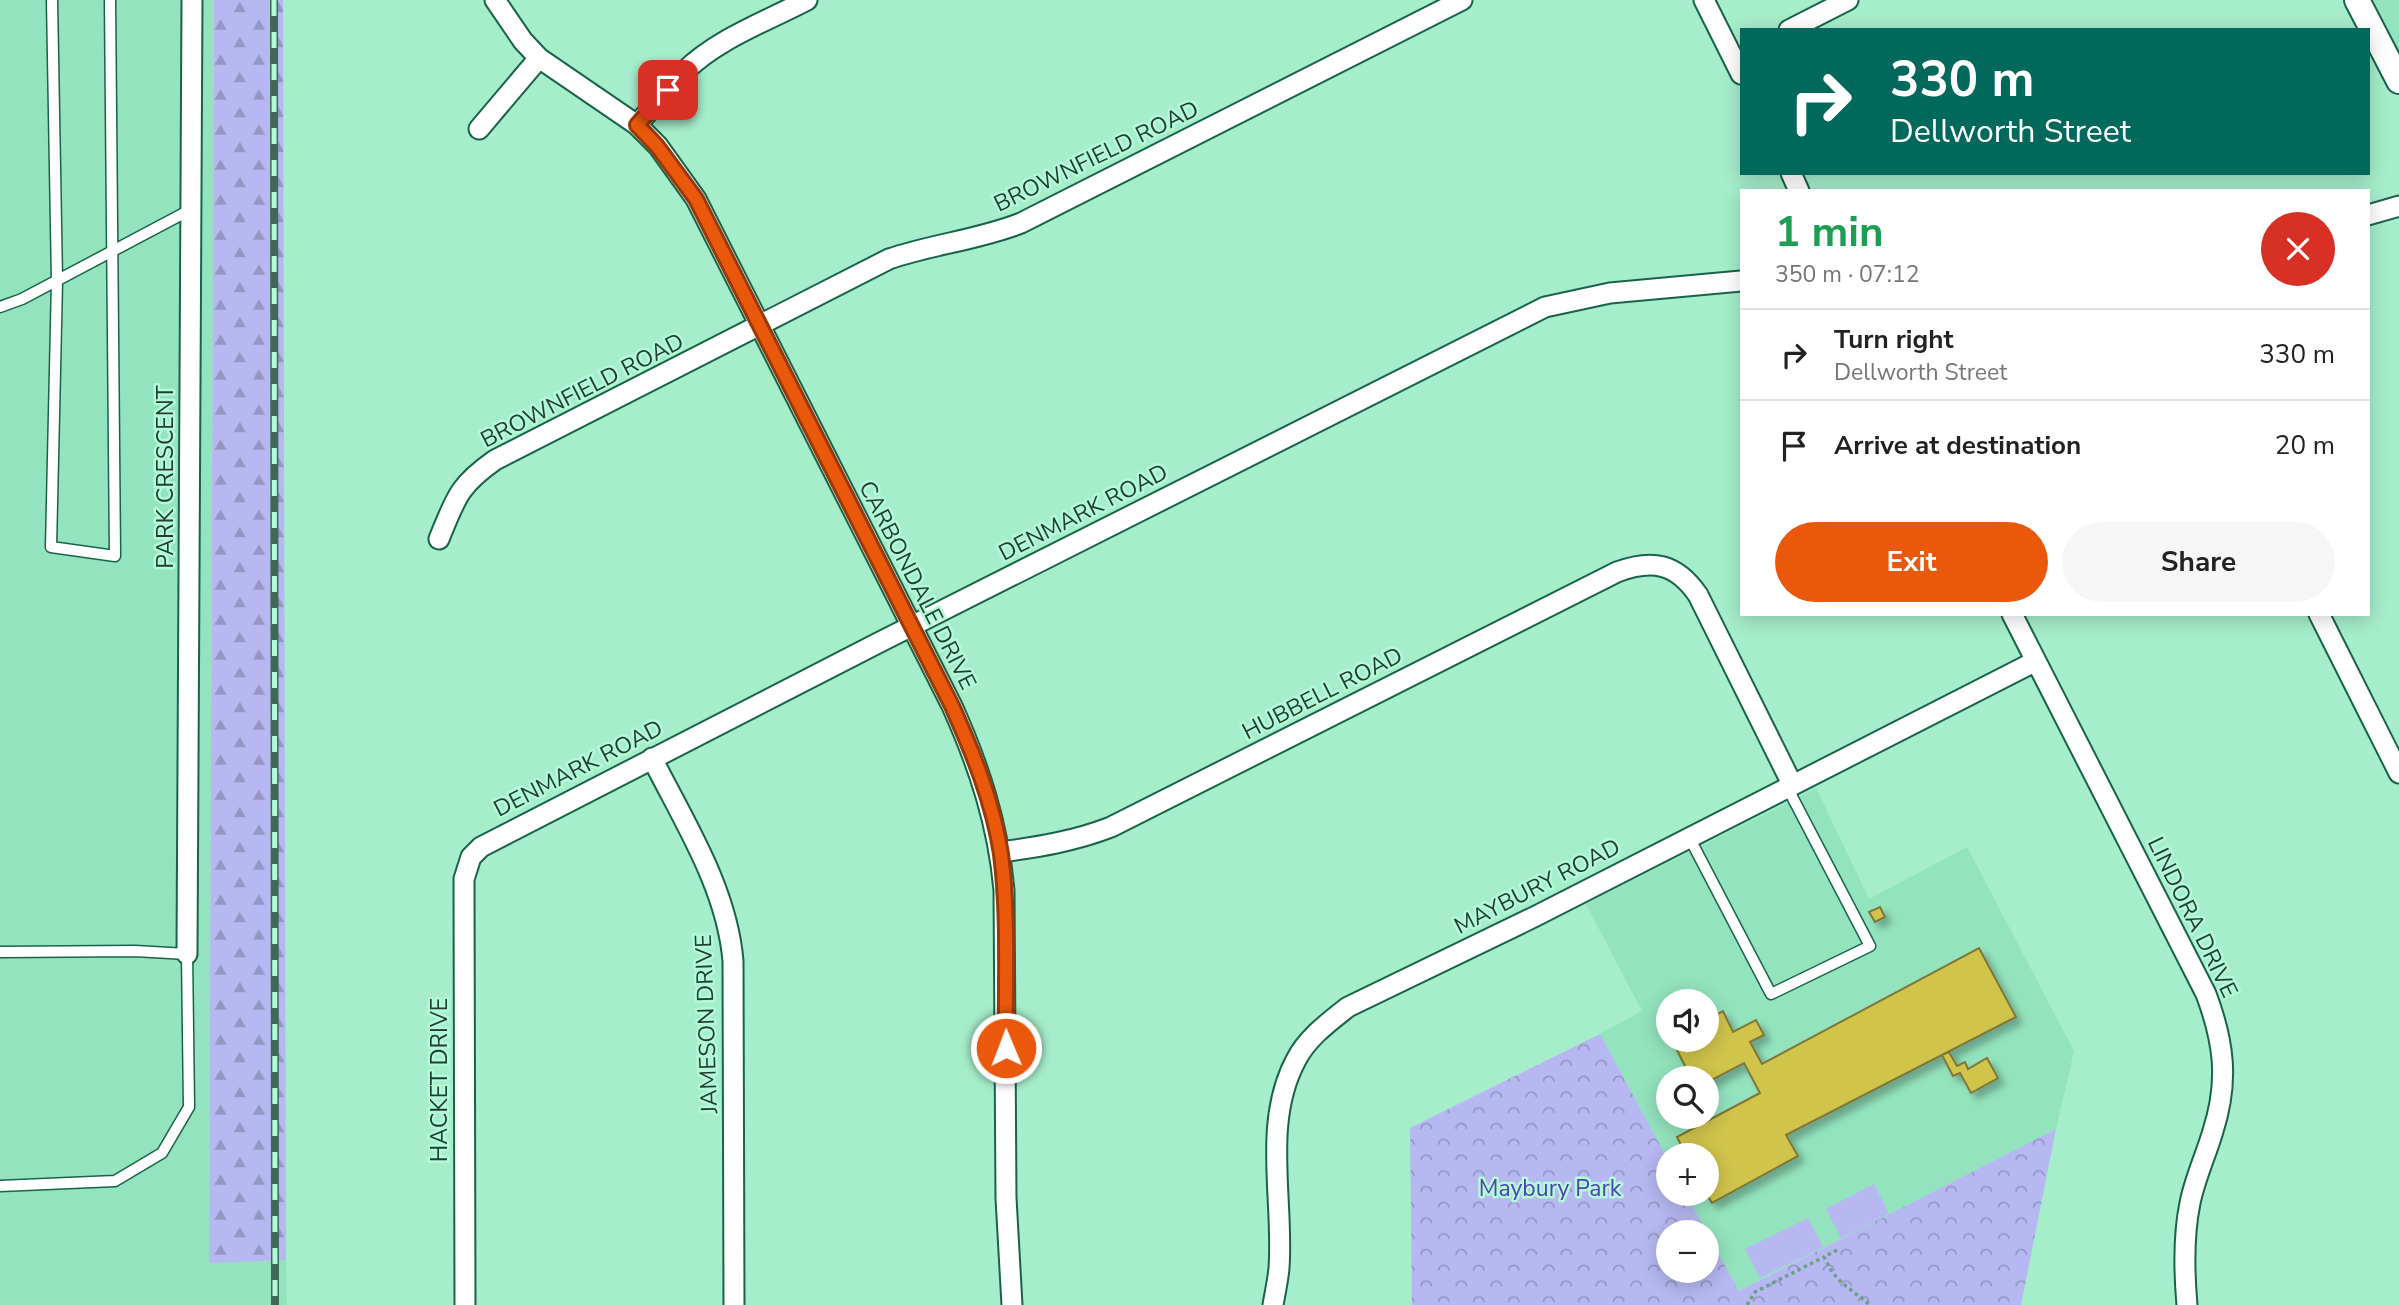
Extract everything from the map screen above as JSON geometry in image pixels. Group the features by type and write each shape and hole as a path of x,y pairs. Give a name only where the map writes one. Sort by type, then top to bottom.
{"street":[{"name":"PARK CRESCENT","path":"187,954 192,0"},
{"name":"CARBONDALE DRIVE","path":"495,0 523,41 539,58 637,125 657,146 696,199 952,706 974,755 987,793 1000,852 1004,890 1006,1198 1012,1305"},
{"path":"637,125 685,70 705,55 726,41 807,0"},
{"name":"BROWNFIELD ROAD","path":"439,538 458,493 467,482 495,460 889,259 936,245 994,234 1021,223 1462,0"},
{"path":"1704,0 1739,62"},
{"path":"1793,28 1849,0"},
{"path":"2357,0 2399,81"},
{"path":"479,129 539,58"},
{"path":"2370,214 2399,206"},
{"name":"DENMARK ROAD","path":"471,857 495,838 1545,307 1610,293 1740,281"},
{"name":"HUBBELL ROAD","path":"1000,852 1056,844 1111,827 1617,572 1638,565 1660,565 1682,576 1698,595 1790,785"},
{"name":"LINDORA DRIVE","path":"2013,616 2206,994 2222,1045 2222,1086 2218,1110 2200,1167 2187,1227 2184,1268 2187,1305"},
{"path":"2320,616 2399,773"},
{"name":"MAYBURY ROAD","path":"1273,1305 1279,1268 1278,1132 1286,1085 1296,1060 1309,1041 1348,1007 1521,923 2036,661"},
{"name":"JAMESON DRIVE","path":"652,758 712,878 731,937 734,1305"},
{"name":"HACKET DRIVE","path":"464,1305 463,890 466,868 471,857"}],"lane":[{"path":"52,0 57,281 51,547 115,556 110,0"},
{"path":"0,307 22,299 191,210"},
{"path":"1689,837 1771,994 1870,946 1790,785"},
{"path":"0,952 135,951 187,954 189,1107 162,1153 115,1181 0,1186"}],"path":[{"path":"1747,1305 1755,1292 1838,1250"},
{"path":"1824,1257 1842,1283 1870,1305"}],"shaded area":[{"path":"0,0 214,0 209,1262 286,1260 287,1305 0,1305"},
{"path":"2370,0 2399,0 2399,58"},
{"path":"1816,788 1869,899 1967,847 2074,1051 2056,1129 1739,1291 1719,1254 1719,1220 1700,1220 1693,1206 1719,1206 1719,1143 1659,1143 1600,1034 1642,1011 1586,904"}],"green space":[{"path":"214,0 283,0 286,1260 209,1263"},
{"name":"Maybury Park","path":"1600,1034 1659,1143 1656,1143 1656,1206 1693,1206 1700,1220 1656,1220 1656,1283 1719,1283 1719,1254 1739,1291 2056,1129 2021,1305 1412,1305 1410,1128"},
{"path":"1874,1184 1889,1214 1841,1238 1826,1209"},
{"path":"1808,1218 1823,1247 1760,1278 1745,1249"}],"building":[{"path":"1880,907 1885,917 1875,922 1869,912"},
{"path":"1979,948 2016,1017 1786,1135 1798,1156 1719,1199 1719,1143 1680,1143 1677,1137 1692,1129 1719,1129 1719,1115 1760,1093 1744,1063 1719,1076 1719,1066 1685,1066 1678,1052 1719,1052 1719,1013 1723,1011 1733,1032 1756,1020 1764,1035 1750,1042 1762,1064"},
{"path":"1949,1052 1957,1066 1965,1062 1968,1069 1987,1058 1998,1078 1971,1093 1960,1073 1953,1076 1942,1055"}],"railway":[{"path":"274,0 275,1305"}],"route":[{"path":"668,90 637,125 675,168 696,199 952,706 974,755 987,793 1000,852 1004,890 1006,1048"}]}
